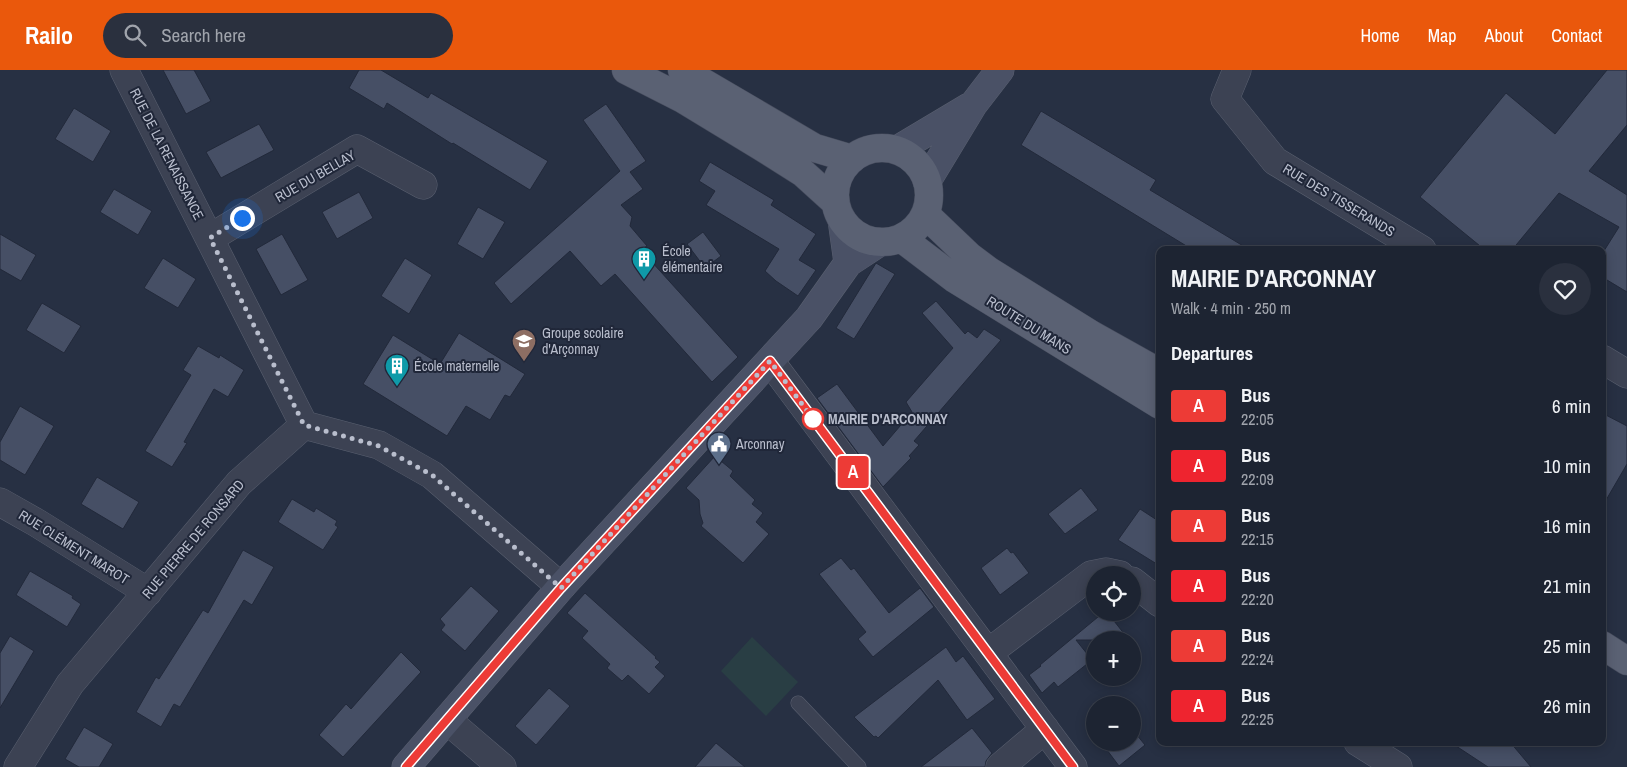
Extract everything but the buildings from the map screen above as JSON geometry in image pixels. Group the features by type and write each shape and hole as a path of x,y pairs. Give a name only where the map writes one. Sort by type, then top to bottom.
{"main road":[{"path":"626,70 683,99 803,173 838,211 852,231 865,239 891,240 915,228 925,214 929,198 927,181 916,162 897,150 882,148 866,151 852,159 842,171 836,186 838,211"},
{"path":"682,70 815,148 852,159"},
{"name":"ROUTE DU MANS","path":"925,214 969,256 989,271 1092,335 1156,371"},
{"name":"ROUTE DU MANS","path":"891,240 1156,403"},
{"path":"1606,648 1627,661"},
{"path":"1606,666 1627,678"}],"street":[{"name":"RUE DE LA RENAISSANCE","path":"124,70 304,425"},
{"path":"927,181 973,105 1000,70"},
{"name":"RUE DES TISSERANDS","path":"1236,70 1225,99 1275,161 1415,246"},
{"path":"897,150 973,105"},
{"name":"RUE DU BELLAY","path":"210,238 357,149 423,185"},
{"path":"838,211 848,263"},
{"path":"406,767 561,588 809,318 848,263 891,240"},
{"path":"770,361 1073,767"},
{"path":"1606,361 1627,374"},
{"path":"304,425 379,446 432,475 561,588"},
{"name":"RUE PIERRE DE RONSARD","path":"18,767 70,684 239,482 304,425"},
{"name":"RUE CLÉMENT MAROT","path":"0,502 148,592"},
{"path":"988,653 1086,579"},
{"path":"1141,588 1156,600"},
{"path":"447,720 502,767"},
{"path":"1000,767 1045,730"},
{"path":"1364,746 1398,767"}],"lane":[{"path":"798,703 859,767"}],"green space":[{"path":"752,637 798,682 766,716 721,671"}],"bus line":[{"name":"A","path":"406,767 561,588 770,361 1073,767"}],"place":[{"name":"École élémentaire","path":"644,280"},
{"name":"Groupe scolaire d'Arçonnay","path":"524,362"},
{"name":"École maternelle","path":"397,387"},
{"name":"MAIRIE D'ARCONNAY","path":"813,419"},
{"name":"Arconnay","path":"719,465"}],"route":[{"path":"242,218 210,238 304,425 379,446 432,475 561,588 770,361 816,423 813,419"}]}
